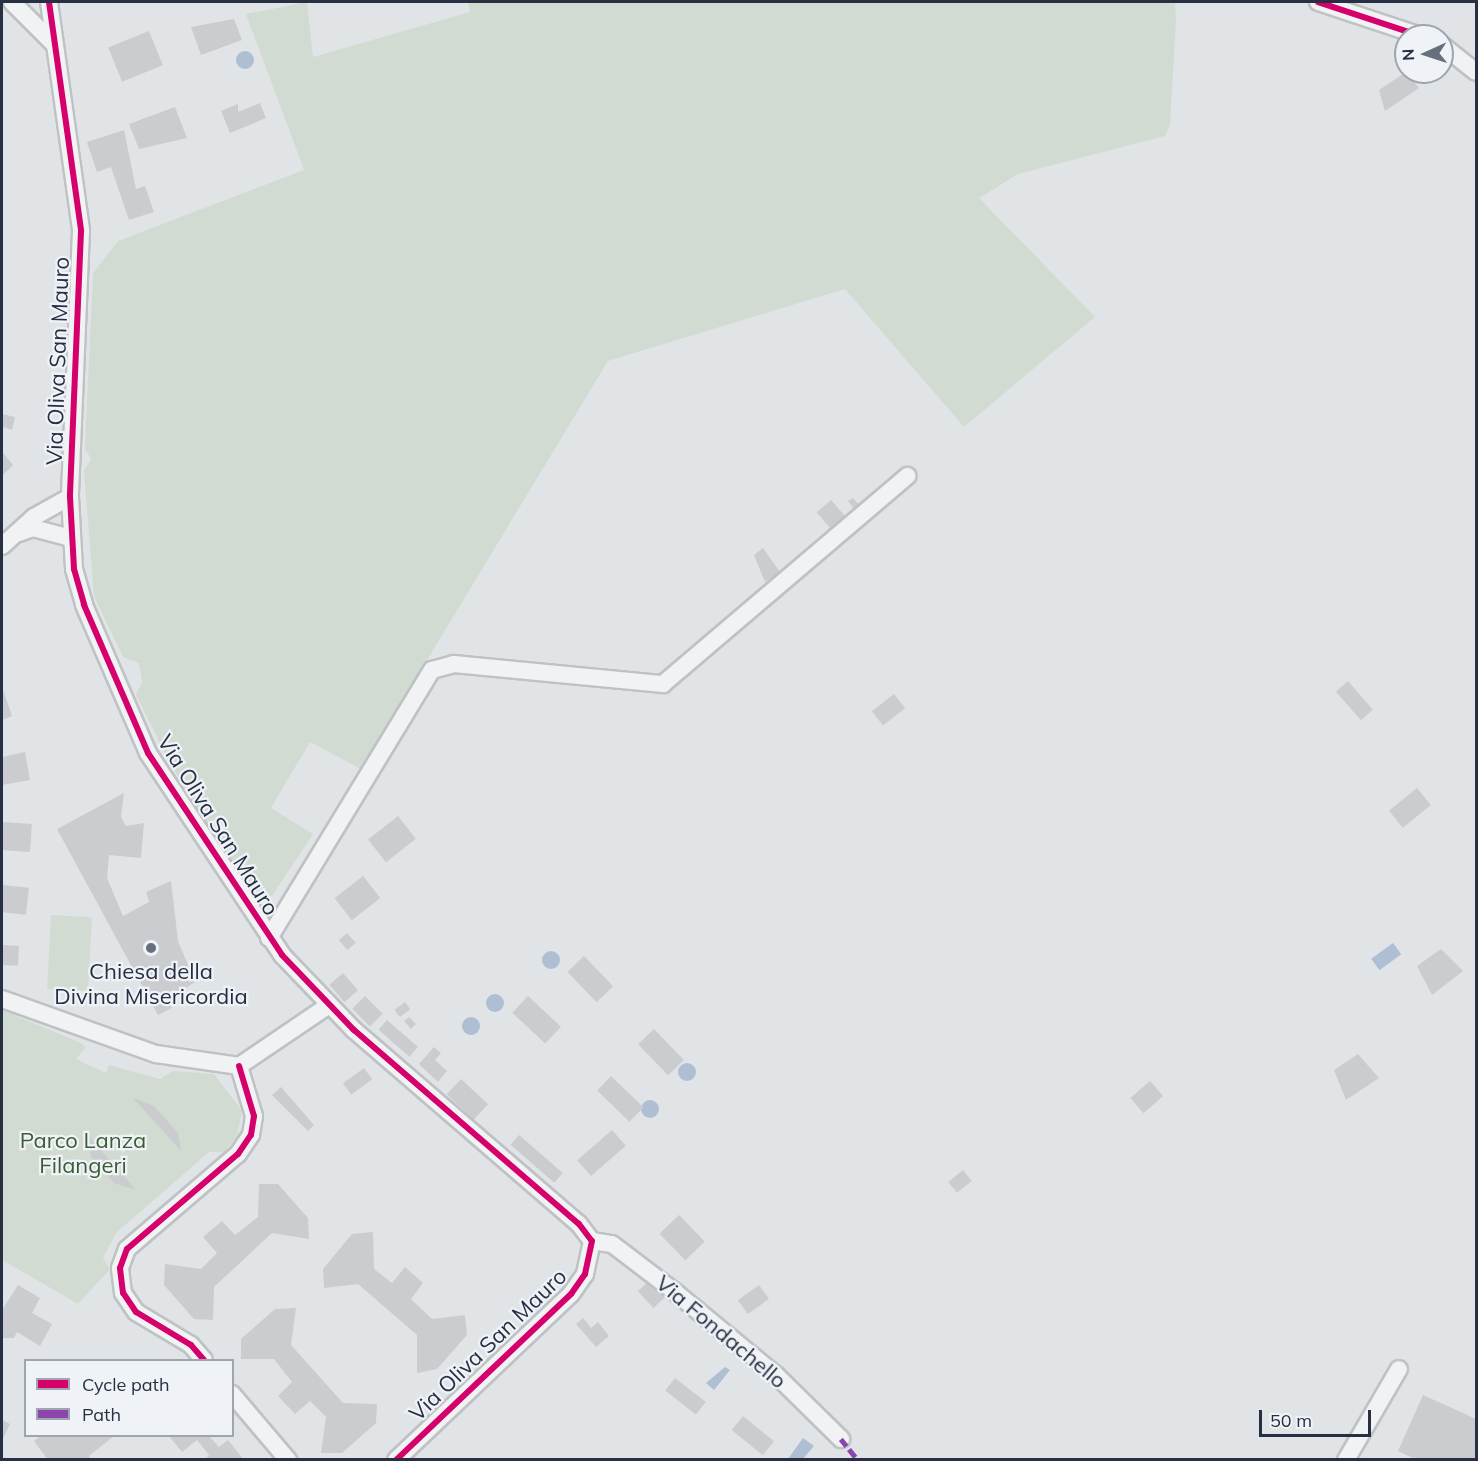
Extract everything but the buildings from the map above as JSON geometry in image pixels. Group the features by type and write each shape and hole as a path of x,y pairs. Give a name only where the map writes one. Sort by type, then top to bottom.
{"street":[{"path":"12,2 54,44"},
{"name":"Via Oliva San Mauro","path":"48,2 81,231 70,497 71,538 84,605 148,753 269,938 328,1005 579,1224 592,1241 585,1274 571,1294 396,1460"},
{"path":"1318,2 1394,27"},
{"path":"1454,55 1476,72"},
{"path":"269,938 432,670 454,664 663,684 907,476"},
{"path":"2,546 15,534 70,497"},
{"path":"15,534 33,528 71,538"},
{"path":"2,999 145,1052 239,1066 328,1005"},
{"path":"203,1359 191,1345 136,1312 123,1293 120,1268 127,1249 238,1154 251,1135 253,1109 239,1066"},
{"name":"Via Fondachello","path":"592,1241 612,1244 675,1292 777,1376 841,1439"},
{"path":"1346,1460 1399,1370"},
{"path":"234,1396 288,1460"}],"green space":[{"path":"307,2 313,57 470,12 468,2 1175,2 1176,20 1170,124 1165,136 1018,174 979,198 1095,317 964,427 845,289 608,361 361,769 310,742 271,808 313,834 272,896 259,896 209,832 169,761 136,695 142,682 139,663 123,657 94,596 84,471 91,459 85,448 93,273 118,241 304,170 246,14"},
{"path":"51,915 92,917 88,991 47,989"},
{"name":"Parco Lanza Filangeri","path":"2,1010 79,1042 86,1047 76,1059 106,1073 109,1065 160,1079 173,1071 214,1074 242,1111 237,1136 224,1152 209,1152 116,1233 103,1258 110,1269 78,1304 2,1260"}],"water":[{"path":"245,51 251,54 254,60 251,66 245,69 239,66 236,60 239,54"},
{"path":"1393,943 1401,954 1379,970 1371,959"},
{"path":"547,951 555,951 560,956 558,967 547,969 542,964 542,956"},
{"path":"491,994 499,994 504,999 502,1010 491,1012 486,1007 486,999"},
{"path":"467,1017 475,1017 480,1022 478,1033 467,1035 462,1030 462,1022"},
{"path":"683,1063 691,1063 696,1068 694,1079 683,1081 678,1076 678,1068"},
{"path":"646,1100 654,1100 659,1105 657,1116 646,1118 641,1113 641,1105"},
{"path":"725,1367 730,1370 714,1390 706,1383"},
{"path":"803,1438 814,1446 803,1459 788,1459"}],"marked path":[{"path":"841,1439 858,1460"}],"cycle path":[{"path":"49,2 81,231 70,497 74,569 84,605 148,753 282,955 354,1030 579,1224 592,1241 585,1274 571,1294 396,1460"},
{"path":"1318,2 1394,27"},
{"path":"203,1359 191,1345 136,1312 123,1293 120,1268 127,1249 238,1154 251,1135 254,1116 239,1066"}],"place":[{"name":"Chiesa della Divina Misericordia","path":"151,948"}]}
